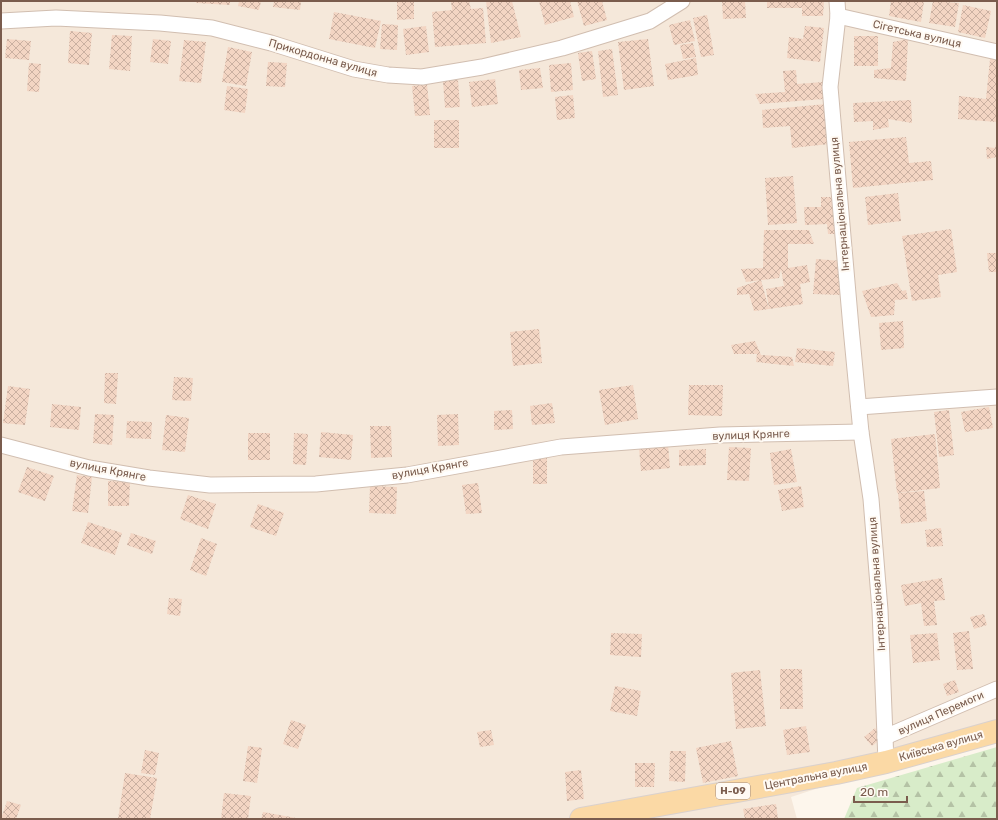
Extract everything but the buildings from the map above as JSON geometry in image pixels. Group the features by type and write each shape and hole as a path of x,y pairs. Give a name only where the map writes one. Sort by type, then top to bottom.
{"main road":[{"name":"Київська вулиця","path":"886,762 997,731"},
{"name":"Центральна вулиця","path":"580,819 836,773 886,762"}],"street":[{"name":"Прикордонна вулиця","path":"1,21 56,18 212,28 271,43 354,69 388,76 422,77 482,67 562,48 650,21 682,1"},
{"name":"Сігетська вулиця","path":"837,8 997,52"},
{"name":"Інтернаціональна вулиця","path":"837,8 830,87 851,328 861,432 870,499 880,610 886,762"},
{"path":"859,407 997,397"},
{"name":"вулиця Крянге","path":"1,445 89,468 149,478 210,485 316,484 406,475 561,447 720,435 861,432"},
{"name":"вулиця Перемоги","path":"885,737 997,689"}],"shaded area":[{"path":"1,1 997,1 997,730 791,797 797,819 1,819"}],"green space":[{"path":"997,747 997,819 844,819 857,788"}]}
